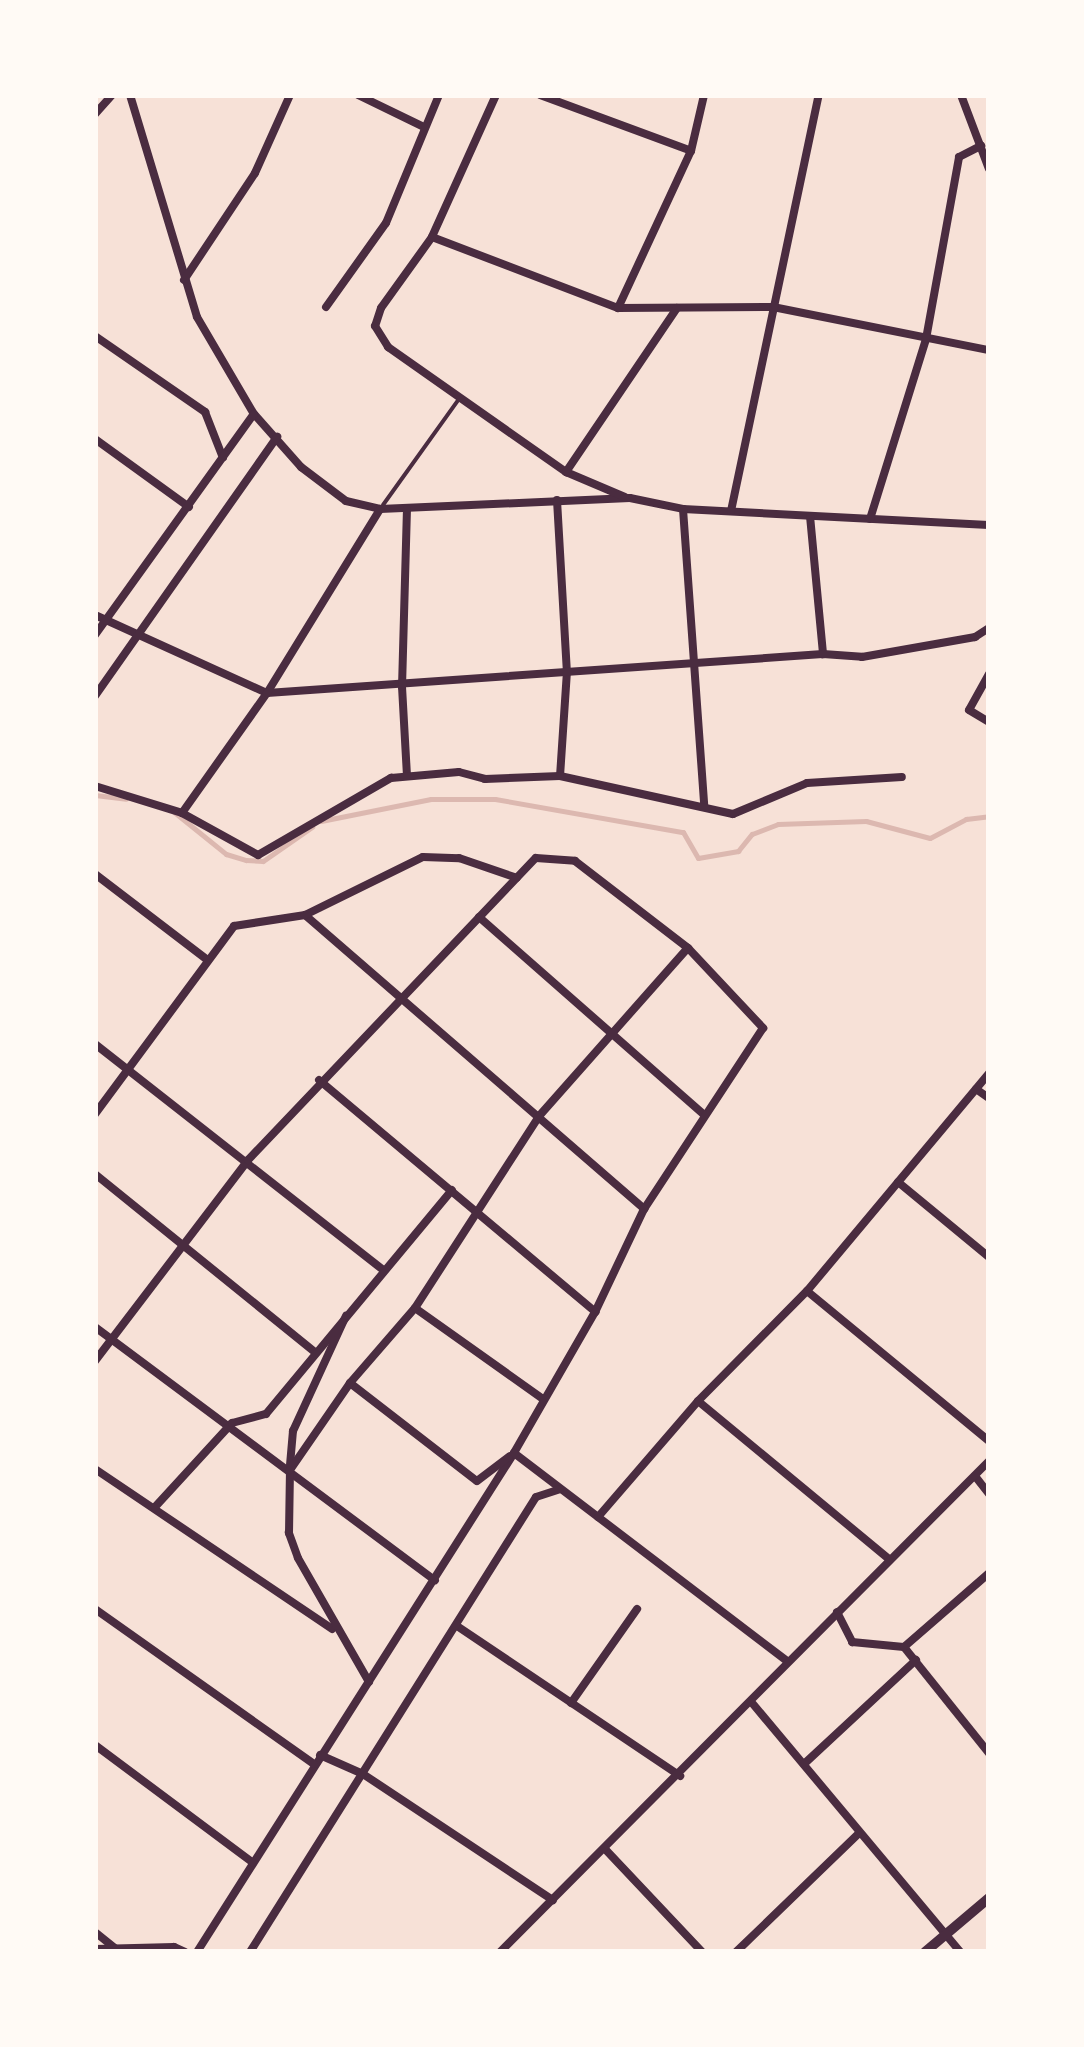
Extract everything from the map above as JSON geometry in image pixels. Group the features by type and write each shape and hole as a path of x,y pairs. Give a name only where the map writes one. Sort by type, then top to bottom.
{"street":[{"path":"95,114 112,95"},
{"path":"130,95 184,280 254,414 327,490 380,509 630,498"},
{"path":"184,280 255,172 290,95"},
{"path":"358,95 424,127"},
{"path":"326,308 386,223 439,95"},
{"path":"496,95 432,237 381,308 375,326 388,346 566,472 630,498 683,509 989,525"},
{"path":"540,95 691,152"},
{"path":"618,308 691,152 704,95"},
{"path":"731,511 819,95"},
{"path":"961,95 989,169"},
{"path":"870,519 926,338 959,157 981,146"},
{"path":"432,237 618,308 773,307 989,350"},
{"path":"566,472 677,308"},
{"path":"95,336 204,412 223,458"},
{"path":"95,635 254,414"},
{"path":"95,696 277,437"},
{"path":"95,439 189,506"},
{"path":"557,500 567,672 560,776"},
{"path":"407,776 402,687 408,508"},
{"path":"182,813 268,692 380,509"},
{"path":"683,509 704,804"},
{"path":"810,516 822,654"},
{"path":"95,615 268,692 402,687 567,672 906,651 976,638 989,628"},
{"path":"989,674 969,710 989,722"},
{"path":"95,786 182,813 258,855 327,810 407,776 560,776 704,804 734,814 807,782 902,777"},
{"path":"95,1114 234,926 306,915 423,857 459,858 517,878"},
{"path":"95,1361 248,1160 319,1080 536,858 575,861 688,948 763,1028 644,1209 595,1312 514,1454 198,1950"},
{"path":"95,874 206,959"},
{"path":"306,915 398,1000 540,1115 644,1209"},
{"path":"479,917 704,1115"},
{"path":"290,1470 350,1383 415,1308 540,1115 688,948"},
{"path":"95,1044 248,1160 382,1269"},
{"path":"598,1518 698,1401 807,1291 989,1073"},
{"path":"319,1080 595,1312"},
{"path":"976,1089 989,1098"},
{"path":"95,1174 314,1352"},
{"path":"898,1182 989,1257"},
{"path":"154,1508 232,1423 266,1414 351,1305 452,1190"},
{"path":"807,1291 989,1441"},
{"path":"351,1305 293,1431 289,1533 335,1631 368,1682"},
{"path":"415,1308 543,1399"},
{"path":"95,1327 232,1423 435,1580"},
{"path":"350,1383 478,1482 514,1454"},
{"path":"698,1401 888,1558"},
{"path":"514,1454 786,1660"},
{"path":"500,1952 754,1704 786,1660 989,1462"},
{"path":"95,1469 335,1631"},
{"path":"975,1476 989,1494"},
{"path":"250,1952 536,1498 560,1489"},
{"path":"904,1647 989,1573"},
{"path":"95,1609 317,1760 363,1774 552,1900"},
{"path":"572,1704 637,1609"},
{"path":"837,1612 852,1642 904,1647 989,1753"},
{"path":"457,1626 680,1776"},
{"path":"804,1764 916,1660"},
{"path":"754,1704 858,1834 960,1952"},
{"path":"95,1745 252,1862"},
{"path":"736,1952 858,1834"},
{"path":"605,1849 702,1952"},
{"path":"925,1952 989,1898"},
{"path":"95,1932 115,1948"},
{"path":"95,1949 185,1952"}],"lane":[{"path":"380,509 462,395"}],"waterway":[{"path":"95,795 126,799"},
{"path":"321,821 431,799 495,799 683,832 698,858 738,851 752,834 778,824 866,821 930,838 966,819 989,816"},
{"path":"174,812 226,854 246,860 263,861 312,827"}]}
